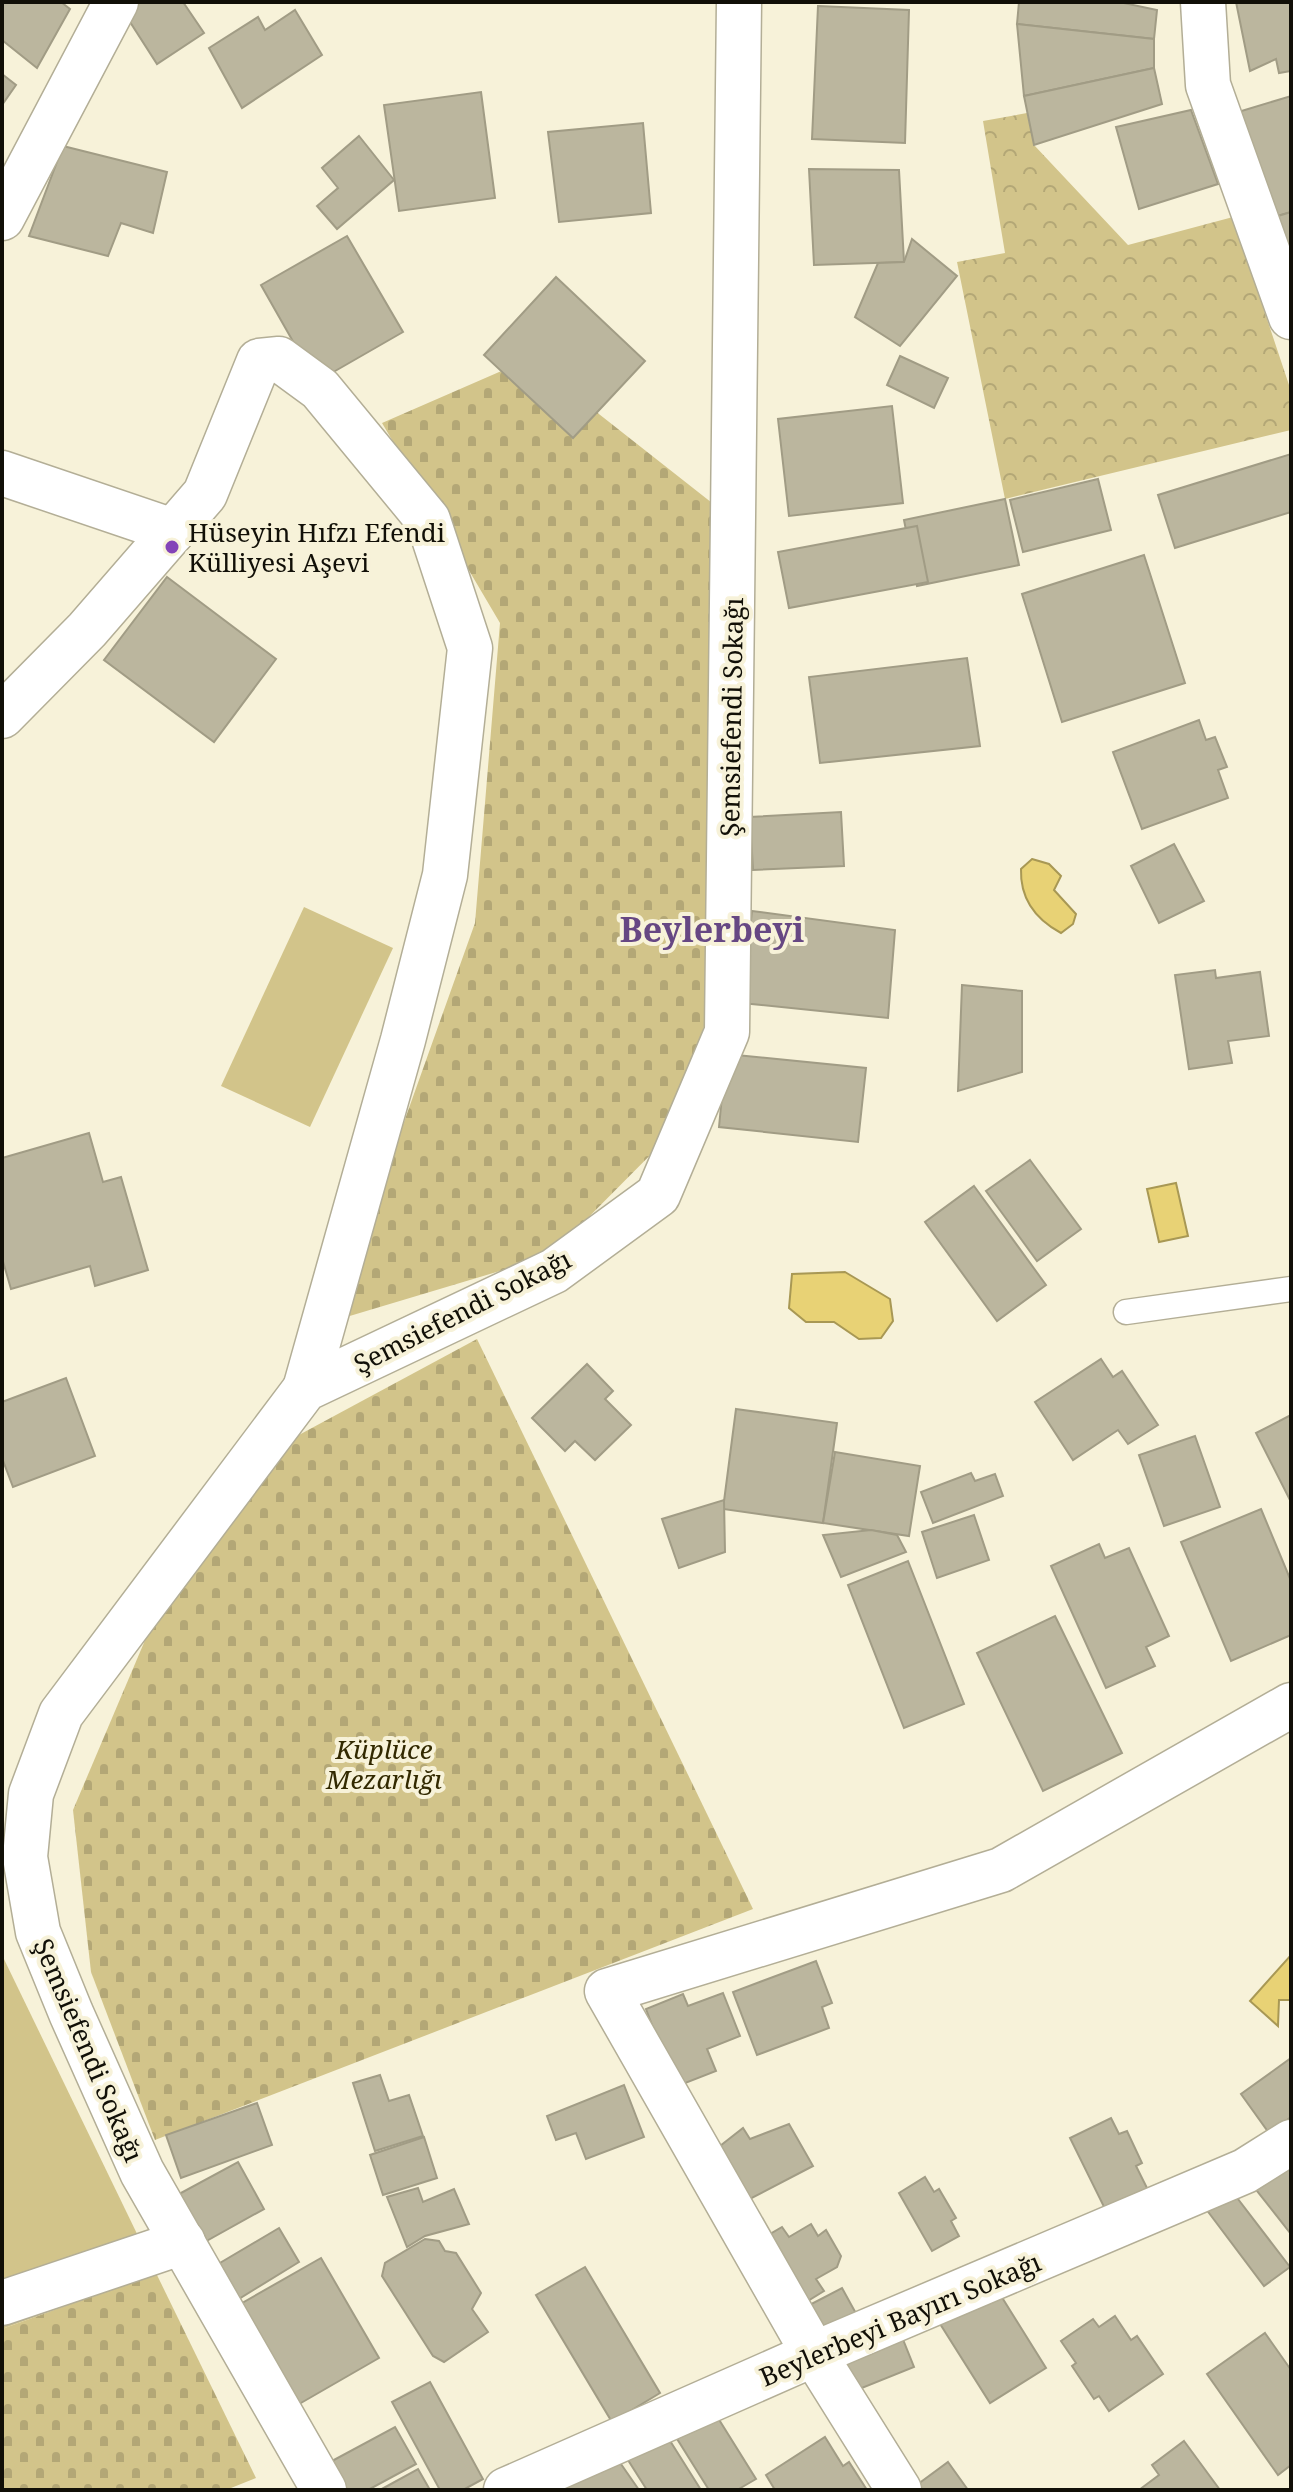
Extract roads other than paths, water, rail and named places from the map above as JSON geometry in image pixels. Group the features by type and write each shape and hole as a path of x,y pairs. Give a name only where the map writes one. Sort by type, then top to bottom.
{"street":[{"path":"2,218 116,2"},
{"name":"Şemsiefendi Sokağı","path":"324,2490 142,2172 38,1932 25,1857 31,1794 61,1714 305,1389 554,1271 658,1195 727,1032 739,2"},
{"path":"1203,2 1208,85 1291,317"},
{"path":"2,716 87,630 205,494 259,361 279,359 320,389 428,520 470,648 445,875 403,1040 305,1389"},
{"path":"2,473 173,531"},
{"path":"899,2490 814,2354 607,1991 1001,1870 1291,1705"},
{"name":"Beylerbeyi Bayırı Sokağı","path":"506,2490 814,2354 1245,2171 1291,2142"},
{"path":"2,2303 183,2242"}],"lane":[{"path":"1126,1312 1291,1289"}],"place":[{"name":"Hüseyin Hıfzı Efendi Külliyesi Aşevi","path":"172,547"}],"district":[{"name":"Beylerbeyi","path":"712,929"}],"park label":[{"name":"Küplüce Mezarlığı","path":"384,1764"}]}
